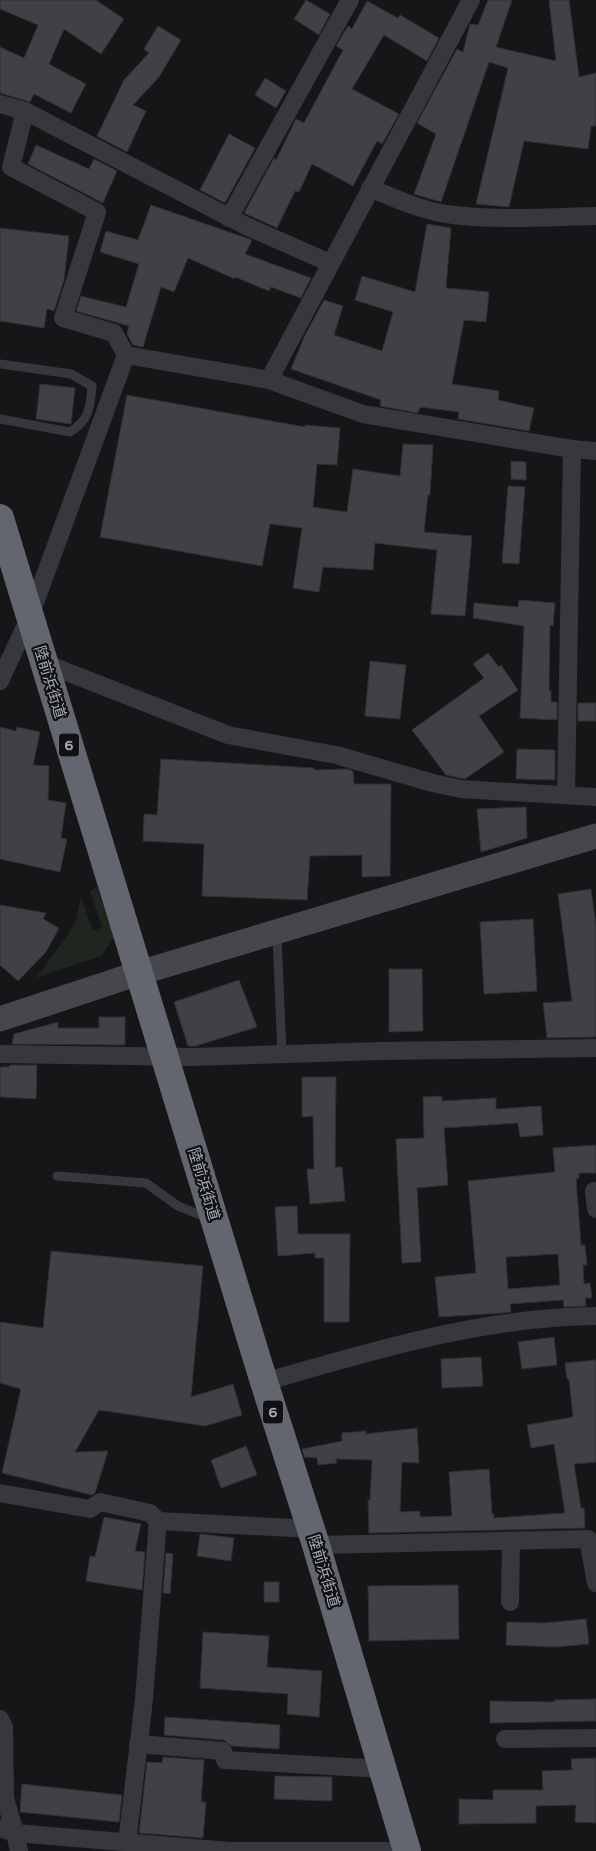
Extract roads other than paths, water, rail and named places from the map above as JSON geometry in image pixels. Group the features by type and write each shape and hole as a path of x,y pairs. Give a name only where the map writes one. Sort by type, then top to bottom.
{"highway":[{"name":"陸前浜街道","path":"0,518 10,579 30,616 313,1537 407,1851"}],"street":[{"path":"229,218 350,0"},
{"path":"269,380 471,0"},
{"path":"0,104 25,111 229,218 330,263"},
{"path":"0,681 30,616 126,355 114,333 62,318 97,212 11,167 25,111"},
{"path":"370,188 403,202 446,214 521,218 596,216"},
{"path":"126,355 269,380 363,414 572,449 596,451"},
{"path":"566,794 572,449"},
{"path":"44,663 228,735 336,755 461,789 596,797"},
{"path":"0,1019 139,973 596,836"},
{"path":"0,1054 165,1057 596,1048"},
{"path":"594,1191 596,1210"},
{"path":"264,1382 397,1344 474,1328 572,1316 596,1316"},
{"path":"0,1493 90,1509 100,1502 150,1513 158,1521 313,1537 511,1541 588,1539 596,1583"},
{"path":"127,1843 158,1521"},
{"path":"510,1602 511,1541"},
{"path":"0,1718 4,1727 4,1798 8,1830 18,1851"},
{"path":"504,1739 596,1738"},
{"path":"138,1744 223,1751 225,1760 383,1769"},
{"path":"8,1830 127,1843 230,1851 397,1851"}],"lane":[{"path":"0,364 71,374 92,386 90,408 83,424 70,432 0,419"},
{"path":"277,932 282,1054"},
{"path":"57,1176 146,1184 178,1206 215,1221"}]}
